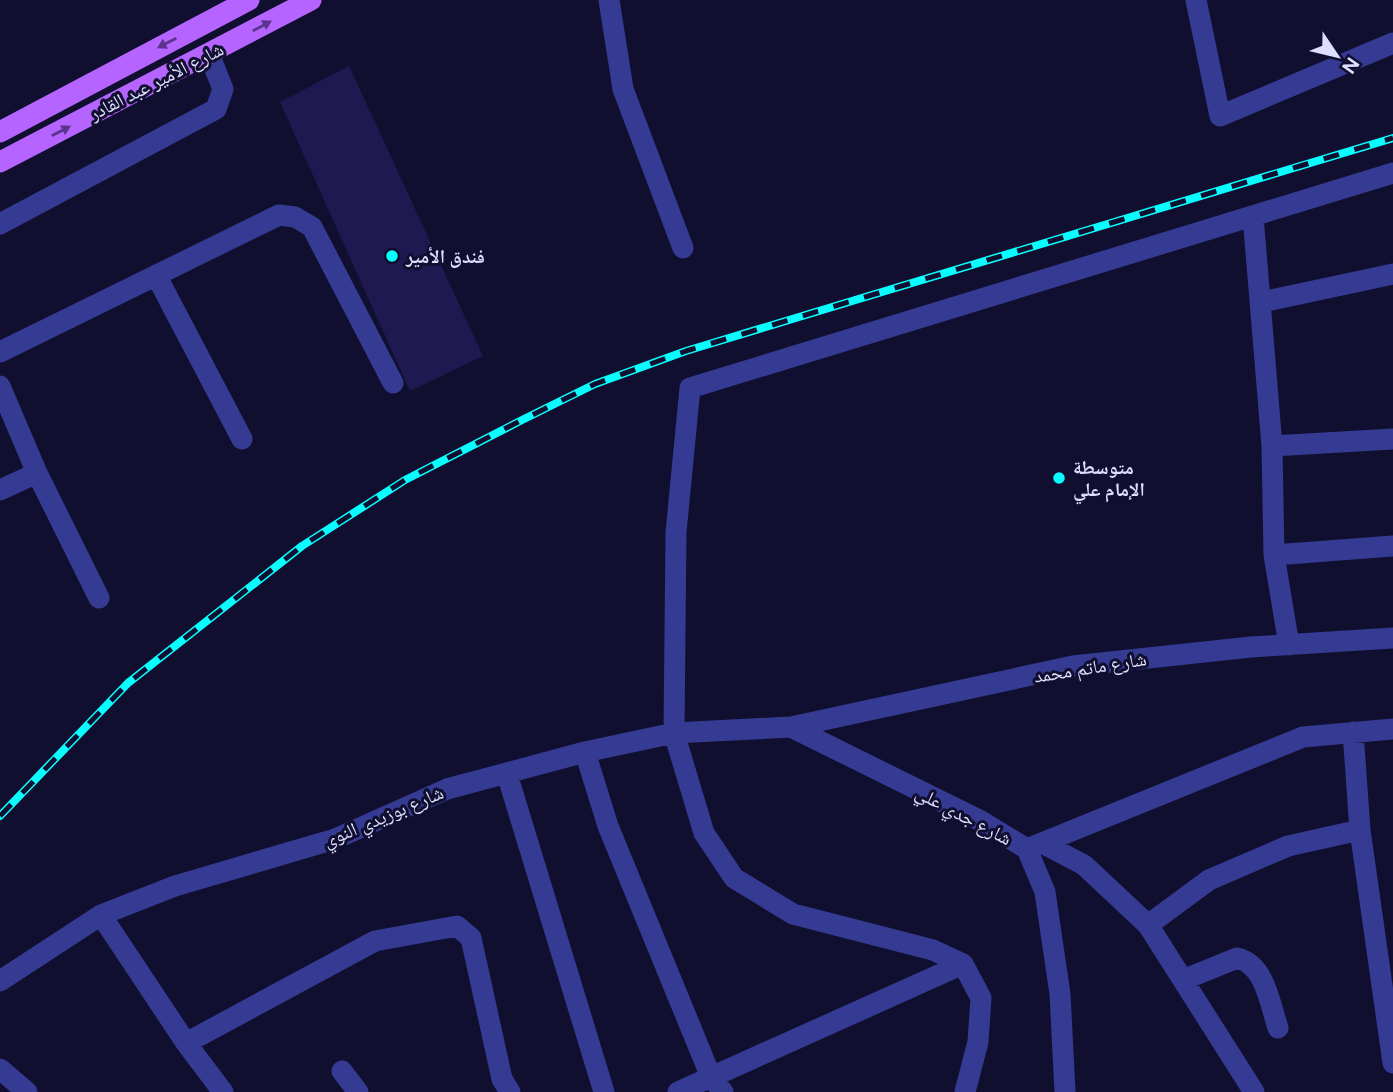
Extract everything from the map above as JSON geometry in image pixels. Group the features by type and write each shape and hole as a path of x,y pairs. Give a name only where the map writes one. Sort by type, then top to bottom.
{"main road":[{"name":"شارع الأمير عبد القادر","path":"0,132 250,0"},
{"name":"شارع الأمير عبد القادر","path":"0,162 311,0"}],"street":[{"path":"609,0 623,89 683,248"},
{"path":"1196,0 1220,116 1393,43"},
{"path":"0,224 216,109 223,89 209,54"},
{"path":"965,1092 978,1042 981,998 963,964 933,950 793,914 734,878 704,833 674,733 676,532 690,388 1393,173"},
{"path":"0,352 279,215 295,217 312,227 393,383"},
{"path":"1254,216 1272,446 1274,555 1289,645"},
{"path":"1262,302 1393,274"},
{"path":"156,275 243,439"},
{"path":"0,386 37,473 99,598"},
{"path":"1272,446 1393,439"},
{"path":"0,491 37,473"},
{"path":"1274,555 1393,546"},
{"name":"شارع ماتم محمد","path":"791,727 1073,666 1393,638"},
{"name":"شارع بوزيدي النوي","path":"0,981 100,915 175,886 335,839 447,789 585,752 674,733 791,727"},
{"name":"شارع جدي علي","path":"791,727 1036,847 1060,994 1065,1092"},
{"path":"1036,847 1303,737 1393,729"},
{"path":"1353,732 1360,830 1393,1063"},
{"path":"585,752 608,827 717,1084"},
{"path":"507,774 604,1092"},
{"path":"1149,925 1209,880 1288,846 1360,830"},
{"path":"1036,847 1084,865 1149,925 1254,1092"},
{"path":"100,915 186,1043 223,1092"},
{"path":"186,1043 375,941 457,926 471,938 502,1079 510,1092"},
{"path":"1183,980 1237,958 1247,960 1257,968 1278,1028"},
{"path":"678,1092 717,1084 963,964"},
{"path":"0,1069 27,1092"},
{"path":"342,1072 358,1092"}],"building":[{"name":"فندق الأمير","path":"349,66 483,356 410,391 280,102"}],"railway":[{"path":"0,816 128,683 302,546 405,480 595,384 686,351 1393,138"}],"place":[{"name":"فندق الأمير","path":"392,256"},
{"name":"متوسطة الإمام علي","path":"1059,478"}]}
